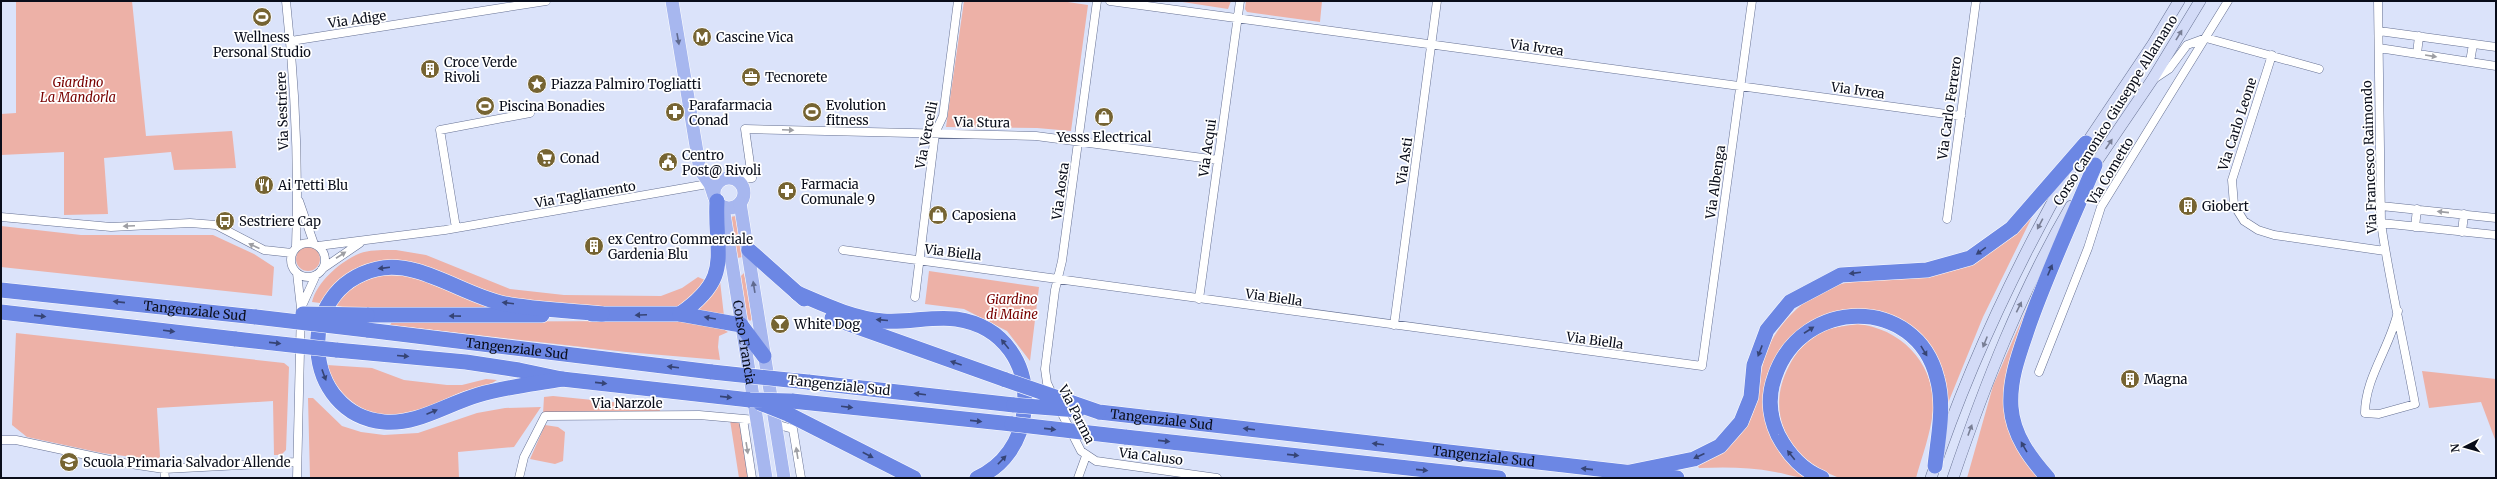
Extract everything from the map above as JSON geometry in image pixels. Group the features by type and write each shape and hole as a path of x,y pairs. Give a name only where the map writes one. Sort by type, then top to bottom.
{"highway":[{"path":"1625,473 1694,459 1720,446 1741,422 1751,397 1754,364 1767,330 1790,302 1841,275 1927,270 1970,258 2012,228 2086,143"},
{"path":"2048,478 2030,458 2019,438 2011,408 2011,386 2017,359 2039,297 2094,165"},
{"path":"680,314 702,296 718,271 715,226 718,201"},
{"path":"749,250 797,293 826,316 1099,412"},
{"path":"562,379 503,388 471,397 419,417 403,421 383,422 365,417 348,409 335,396 325,379 318,358 318,336 321,319 328,301 342,286 358,275 377,269 395,266 416,271 501,303 602,314"},
{"name":"Tangenziale Sud","path":"1,290 256,317 712,372 1014,405 1099,412 1677,478"},
{"path":"797,293 863,318 903,321 940,319 962,321 992,332 1004,341 1024,378 1026,396 1023,426 1020,436 1002,461 977,478"},
{"name":"Tangenziale Sud","path":"1,312 236,339 466,362 519,370 562,379 703,395 750,400 808,402 1499,478"},
{"path":"256,317 284,314 475,317 680,314 741,324 764,356"},
{"path":"1822,478 1802,467 1783,444 1775,429 1772,414 1771,386 1784,356 1794,342 1806,331 1820,323 1855,315 1872,317 1890,322 1906,332 1920,345 1930,360 1937,376 1941,395 1933,472"},
{"path":"750,400 809,424 914,478"}],"main road":[{"name":"Corso Francia","path":"672,1 700,170 715,183 741,324 766,478"},
{"name":"Corso Canonico Giuseppe Allamano","path":"1933,472 1997,312 2040,224 2086,143 2153,44 2178,1"},
{"name":"Corso Canonico Giuseppe Allamano","path":"1953,478 1987,382 2014,317 2058,228 2094,165 2152,80 2200,1"},
{"path":"715,183 728,178 736,180 740,184 744,193 740,202 732,207 718,201"},
{"name":"Corso Francia","path":"740,202 749,250 764,356 784,478"}],"street":[{"name":"Via Sestriere","path":"286,1 291,41 298,196 294,250"},
{"name":"Via Adige","path":"291,41 546,1"},
{"name":"Via Vercelli","path":"915,297 935,133 943,116 958,1"},
{"name":"Via Aosta","path":"1047,383 1045,369 1079,141 1097,1"},
{"name":"Via Ivrea","path":"1110,1 1961,116"},
{"name":"Via Acqui","path":"1199,299 1240,1"},
{"name":"Via Asti","path":"1394,325 1437,1"},
{"name":"Via Albenga","path":"1702,366 1752,1"},
{"name":"Via Carlo Ferrero","path":"1947,219 1976,1"},
{"name":"Via Cometto","path":"2039,372 2089,244 2101,207 2228,1"},
{"name":"Via Francesco Raimondo","path":"2378,1 2382,223 2385,251 2398,311 2415,404 2380,414 2365,413 2365,398 2395,324 2398,311"},
{"path":"2378,31 2496,47"},
{"path":"2416,54 2420,36"},
{"path":"2152,80 2169,69 2187,45 2206,38 2319,69"},
{"path":"2470,62 2473,44"},
{"path":"2379,48 2496,66"},
{"name":"Via Carlo Leone","path":"2272,55 2232,180 2234,205 2244,221 2258,230 2274,235 2385,251"},
{"path":"456,228 440,130 530,113"},
{"name":"Via Stura","path":"736,180 752,178 745,128 1036,136 1218,160"},
{"name":"Via Tagliamento","path":"316,245 360,242 456,228 715,183"},
{"name":"Via Sestriere","path":"298,196 316,245"},
{"path":"2381,206 2496,218"},
{"path":"2415,227 2417,209"},
{"path":"2462,232 2464,214"},
{"path":"1,217 111,228 190,223 216,226 264,250 294,250 305,243 316,245 325,259 301,308"},
{"path":"2382,223 2496,235"},
{"name":"Via Tagliamento","path":"319,272 360,242"},
{"path":"294,250 291,264 297,273 301,308 296,462 297,478"},
{"name":"Via Biella","path":"842,250 1702,366"},
{"path":"297,273 306,277 319,272"},
{"name":"Via Parma","path":"1047,383 1081,451 1086,456 1078,478"},
{"name":"Via Narzole","path":"519,478 524,457 545,416 699,415 756,420"},
{"path":"743,418 752,478"},
{"path":"775,424 794,429 802,478"},
{"path":"1,440 16,440 124,463 164,469 296,462"},
{"name":"Via Caluso","path":"1086,456 1106,463 1216,477"},
{"path":"164,469 165,478"}],"green space":[{"name":"Giardino La Mandorla","path":"16,1 132,1 146,136 232,131 236,168 174,170 171,152 104,158 108,214 64,215 64,152 1,155 1,114 16,113"},
{"path":"964,1 1061,1 1088,5 1071,131 1037,128 946,127"},
{"path":"1176,1 1231,1 1228,9"},
{"path":"1246,1 1322,1 1320,22 1247,12 1245,9"},
{"path":"736,216 743,257 737,258 730,217"},
{"path":"2029,217 2032,217 1983,317 1944,413 1938,364 1888,316 1805,327 1766,399 1809,478 1747,468 1699,468 1698,466 1728,447 1743,431 1754,411 1763,365 1771,342 1788,318 1810,298 1821,291 1845,283 1924,277 1958,268 1974,261 2003,242"},
{"path":"1,226 81,235 213,235 254,254 274,267 272,296 1,267"},
{"path":"308,247 313,248 319,254 319,264 313,270 308,271 303,270 297,264 296,259 297,254 303,248"},
{"path":"376,250 396,250 426,255 510,289 564,295 661,296 682,288 698,277 707,281 698,292 675,310 574,305 503,298 415,265 351,274 337,282 320,303 312,302 318,287 329,274 342,263 361,253"},
{"name":"Giardino di Maine","path":"929,271 1039,287 1030,361 1007,331 964,309 925,304"},
{"path":"744,273 753,318 750,321 746,317 740,277"},
{"path":"380,275 408,276 493,309 351,309 334,305 339,299 355,287"},
{"path":"720,281 724,316 699,310 699,308"},
{"path":"2032,296 2005,382 2043,478 1967,478 1993,386"},
{"path":"638,321 698,323 720,328 728,332 719,336 718,347 720,360 626,352 390,325 392,322"},
{"path":"1857,324 1873,327 1888,333 1901,341 1913,351 1929,378 1932,393 1932,419 1916,478 1837,477 1820,469 1806,459 1794,446 1786,432 1781,417 1779,401 1782,384 1789,366 1795,356 1806,343 1819,333 1833,328"},
{"path":"16,333 284,363 289,367 286,450 281,455 274,455 273,401 157,408 160,457 155,460 102,453 27,437 12,425"},
{"path":"327,365 372,368 404,380 447,385 462,385 486,379 497,380 485,386 462,392 415,412 394,416 381,415 358,406 348,398 339,389"},
{"path":"2422,371 2496,379 2496,442 2481,402 2429,408"},
{"path":"553,396 662,407 659,412 543,414 544,397"},
{"path":"308,398 313,398 342,426 361,432 384,435 418,433 477,413 505,408 541,407 514,447 458,452 459,478 310,478"},
{"path":"730,420 739,420 748,478 739,478"},
{"path":"545,425 558,427 565,432 563,461 555,464 530,459"}],"place":[{"name":"Wellness Personal Studio","path":"262,17"},
{"name":"Cascine Vica","path":"702,37"},
{"name":"Croce Verde Rivoli","path":"430,69"},
{"name":"Tecnorete","path":"751,77"},
{"name":"Piazza Palmiro Togliatti","path":"537,84"},
{"name":"Piscina Bonadies","path":"485,106"},
{"name":"Parafarmacia Conad","path":"675,112"},
{"name":"Evolution fitness","path":"812,112"},
{"name":"Yesss Electrical","path":"1104,117"},
{"name":"Conad","path":"546,158"},
{"name":"Centro Post@ Rivoli","path":"668,162"},
{"name":"Ai Tetti Blu","path":"264,185"},
{"name":"Farmacia Comunale 9","path":"787,191"},
{"name":"Giobert","path":"2188,206"},
{"name":"Caposiena","path":"938,215"},
{"name":"Sestriere Cap","path":"225,221"},
{"name":"ex Centro Commerciale Gardenia Blu","path":"594,246"},
{"name":"White Dog","path":"780,324"},
{"name":"Magna","path":"2130,379"},
{"name":"Scuola Primaria Salvador Allende","path":"69,462"}]}
